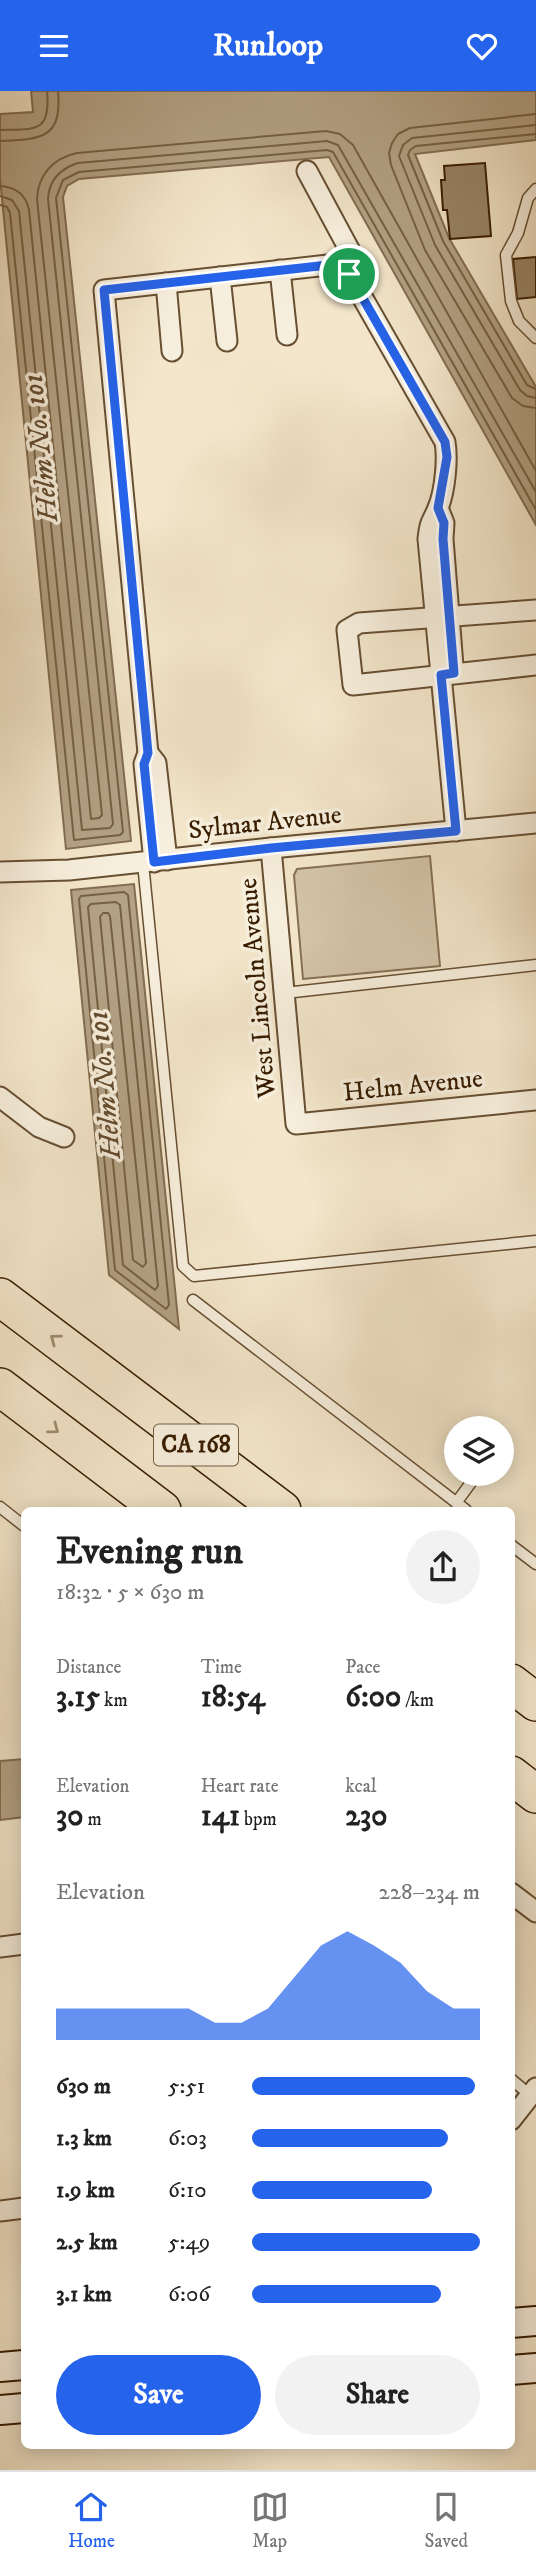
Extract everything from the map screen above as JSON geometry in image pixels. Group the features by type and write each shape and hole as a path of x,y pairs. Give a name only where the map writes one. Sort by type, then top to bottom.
{"highway":[{"name":"CA 168","path":"0,1297 278,1507"},
{"name":"CA 168","path":"0,1387 158,1507"},
{"path":"515,1686 536,1702"},
{"path":"515,1778 536,1794"}],"main road":[{"path":"515,2323 536,2321"},
{"path":"0,2367 21,2365"},
{"path":"515,2370 536,2368"},
{"path":"0,2410 21,2408"}],"street":[{"path":"307,171 350,251 349,274 445,442 447,457 438,508 430,521 428,539 442,617 462,830"},
{"path":"155,861 144,764 148,753 104,290 328,265 349,274"},
{"path":"280,270 287,335"},
{"path":"219,277 227,341"},
{"path":"166,283 172,351"},
{"path":"536,610 359,624 347,630 353,685 536,665"},
{"name":"Sylmar Avenue","path":"0,872 39,873 536,823"},
{"name":"West Lincoln Avenue","path":"271,848 296,1124"},
{"path":"0,1097 39,1127 64,1137"},
{"name":"Helm Avenue","path":"296,1124 536,1100"},
{"path":"515,1896 536,1912"},
{"path":"0,1947 21,1944"},
{"path":"515,2115 533,2092"},
{"path":"0,2211 21,2208"}],"lane":[{"path":"536,188 528,198 518,233 506,255 511,301 519,321 536,338"},
{"path":"155,861 183,1266 194,1276 536,1241"},
{"path":"285,993 536,965"},
{"path":"192,1300 462,1507"},
{"path":"456,1503 468,1486"},
{"path":"0,1507 21,1524"},
{"path":"515,1548 536,1565"},
{"path":"515,2081 533,2092"}],"shaded area":[{"path":"430,856 440,966 303,979 294,875 297,869"}],"water":[{"name":"Helm No. 101","path":"31,91 536,91 536,140 415,154 449,238 536,387 536,525 329,157 79,179 67,186 63,197 131,841 66,849 0,178 0,114 33,112"},
{"name":"Helm No. 101","path":"134,884 179,1329 109,1275 71,890"},
{"path":"21,1759 21,1817 0,1820 0,1761"}],"building":[{"path":"485,163 491,236 450,239 447,210 443,210 441,180 445,180 444,166"},
{"path":"536,257 536,297 517,299 513,259"}],"route":[{"path":"328,265 349,274 445,442 447,457 438,508 444,523 454,673 441,675 456,831 154,862 144,764 148,753 104,290 328,265"}]}
